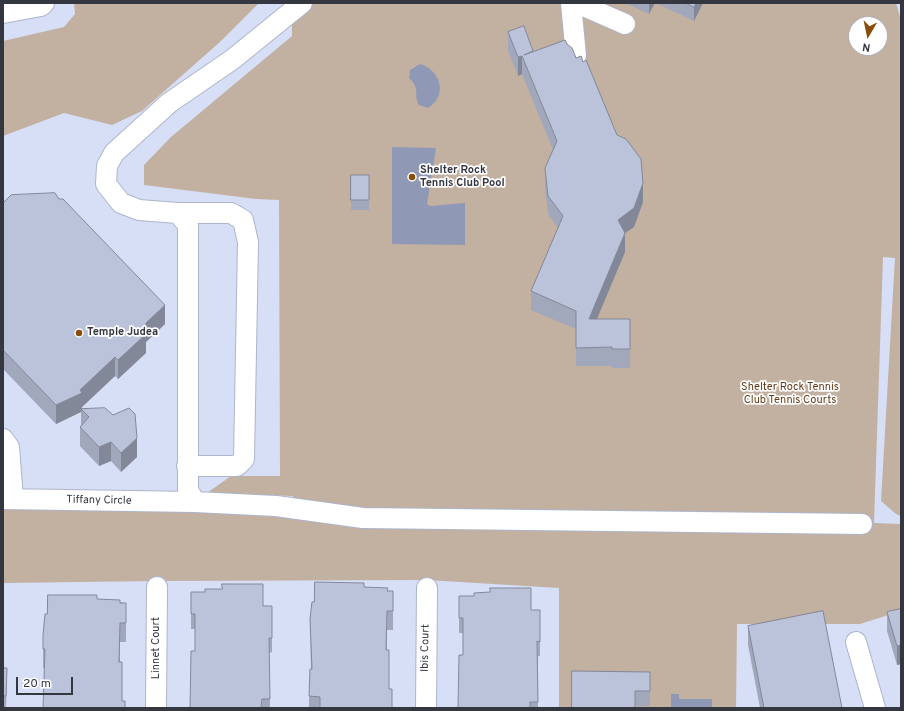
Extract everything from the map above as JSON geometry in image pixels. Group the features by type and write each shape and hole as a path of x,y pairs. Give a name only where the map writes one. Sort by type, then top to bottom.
{"street":[{"path":"8,10 41,6 44,3"},
{"path":"187,466 237,466 244,459 248,242 243,220 231,214 178,214 139,210 121,204 106,184 108,166 114,153 169,103 233,59 302,3"},
{"path":"571,3 576,56"},
{"path":"577,3 625,24"},
{"path":"178,214 188,225 187,466 188,490 195,502"},
{"path":"3,439 9,447 8,499"},
{"name":"Tiffany Circle","path":"8,499 195,502 276,506 363,518 862,524"},
{"name":"Linnet Court","path":"156,708 157,587"},
{"name":"Ibis Court","path":"426,708 427,588"},
{"path":"856,642 875,708"}],"green space":[{"path":"74,3 259,3 221,41 142,111 112,125 64,113 3,136 3,41 64,27 75,14"},
{"name":"Shelter Rock Tennis Club Tennis Courts","path":"292,3 896,3 901,20 901,516 896,514 881,501 895,258 883,257 874,523 901,524 901,611 860,624 737,624 736,708 559,708 559,588 427,580 3,583 3,502 292,509 293,496 207,493 231,476 280,476 279,200 256,199 144,185 144,165 171,137 292,36"}],"water":[{"path":"420,64 433,72 437,77 439,84 440,90 438,97 428,108 419,105 415,85 409,78 410,70"},
{"name":"Shelter Rock Tennis Club Pool","path":"392,147 436,148 427,204 430,206 465,203 465,245 392,244"},
{"path":"671,694 679,694 679,699 712,699 712,708 671,708"}],"building":[{"path":"686,3 696,3 694,7"},
{"path":"524,26 533,51 524,55 565,40 572,48 576,58 581,56 583,62 586,60 617,135 626,139 641,159 643,183 634,208 618,220 625,233 589,319 630,319 630,349 612,349 612,347 576,348 576,311 531,291 563,216 548,196 545,168 557,141 522,56 518,57 508,32"},
{"path":"351,175 369,175 369,200 351,200"},
{"name":"Temple Judea","path":"55,193 59,199 63,199 165,305 146,323 146,334 118,360 115,357 80,390 82,393 56,405 3,350 3,203 11,195"},
{"path":"105,408 113,415 129,408 135,414 137,438 121,453 111,442 99,447 80,427 89,417 81,409"},
{"path":"315,582 364,583 364,587 388,588 387,591 393,591 393,611 387,611 386,650 389,650 389,689 392,689 392,708 320,708 320,697 309,696 310,669 312,669 310,619 312,602 314,602"},
{"path":"222,584 263,584 263,606 272,606 272,638 269,638 270,699 262,699 261,708 190,708 191,651 195,651 195,614 191,614 191,592 205,592 205,589 222,589"},
{"path":"490,588 531,588 531,610 540,610 540,642 537,641 538,702 530,702 530,708 458,708 459,655 463,655 463,618 459,618 459,596 474,596 474,593 490,592"},
{"path":"48,595 97,595 97,599 120,600 120,603 126,603 126,623 120,623 119,662 122,662 122,701 125,701 125,708 43,708 45,649 43,649 43,635 45,614 47,614"},
{"path":"901,609 901,645 897,646 887,612"},
{"path":"823,611 842,708 764,708 748,626"},
{"path":"3,668 7,668 6,696 3,696"},
{"path":"572,671 650,672 650,691 635,691 635,708 572,708"}],"place":[{"name":"Shelter Rock Tennis Club Pool","path":"412,177"},
{"name":"Temple Judea","path":"79,333"}]}
